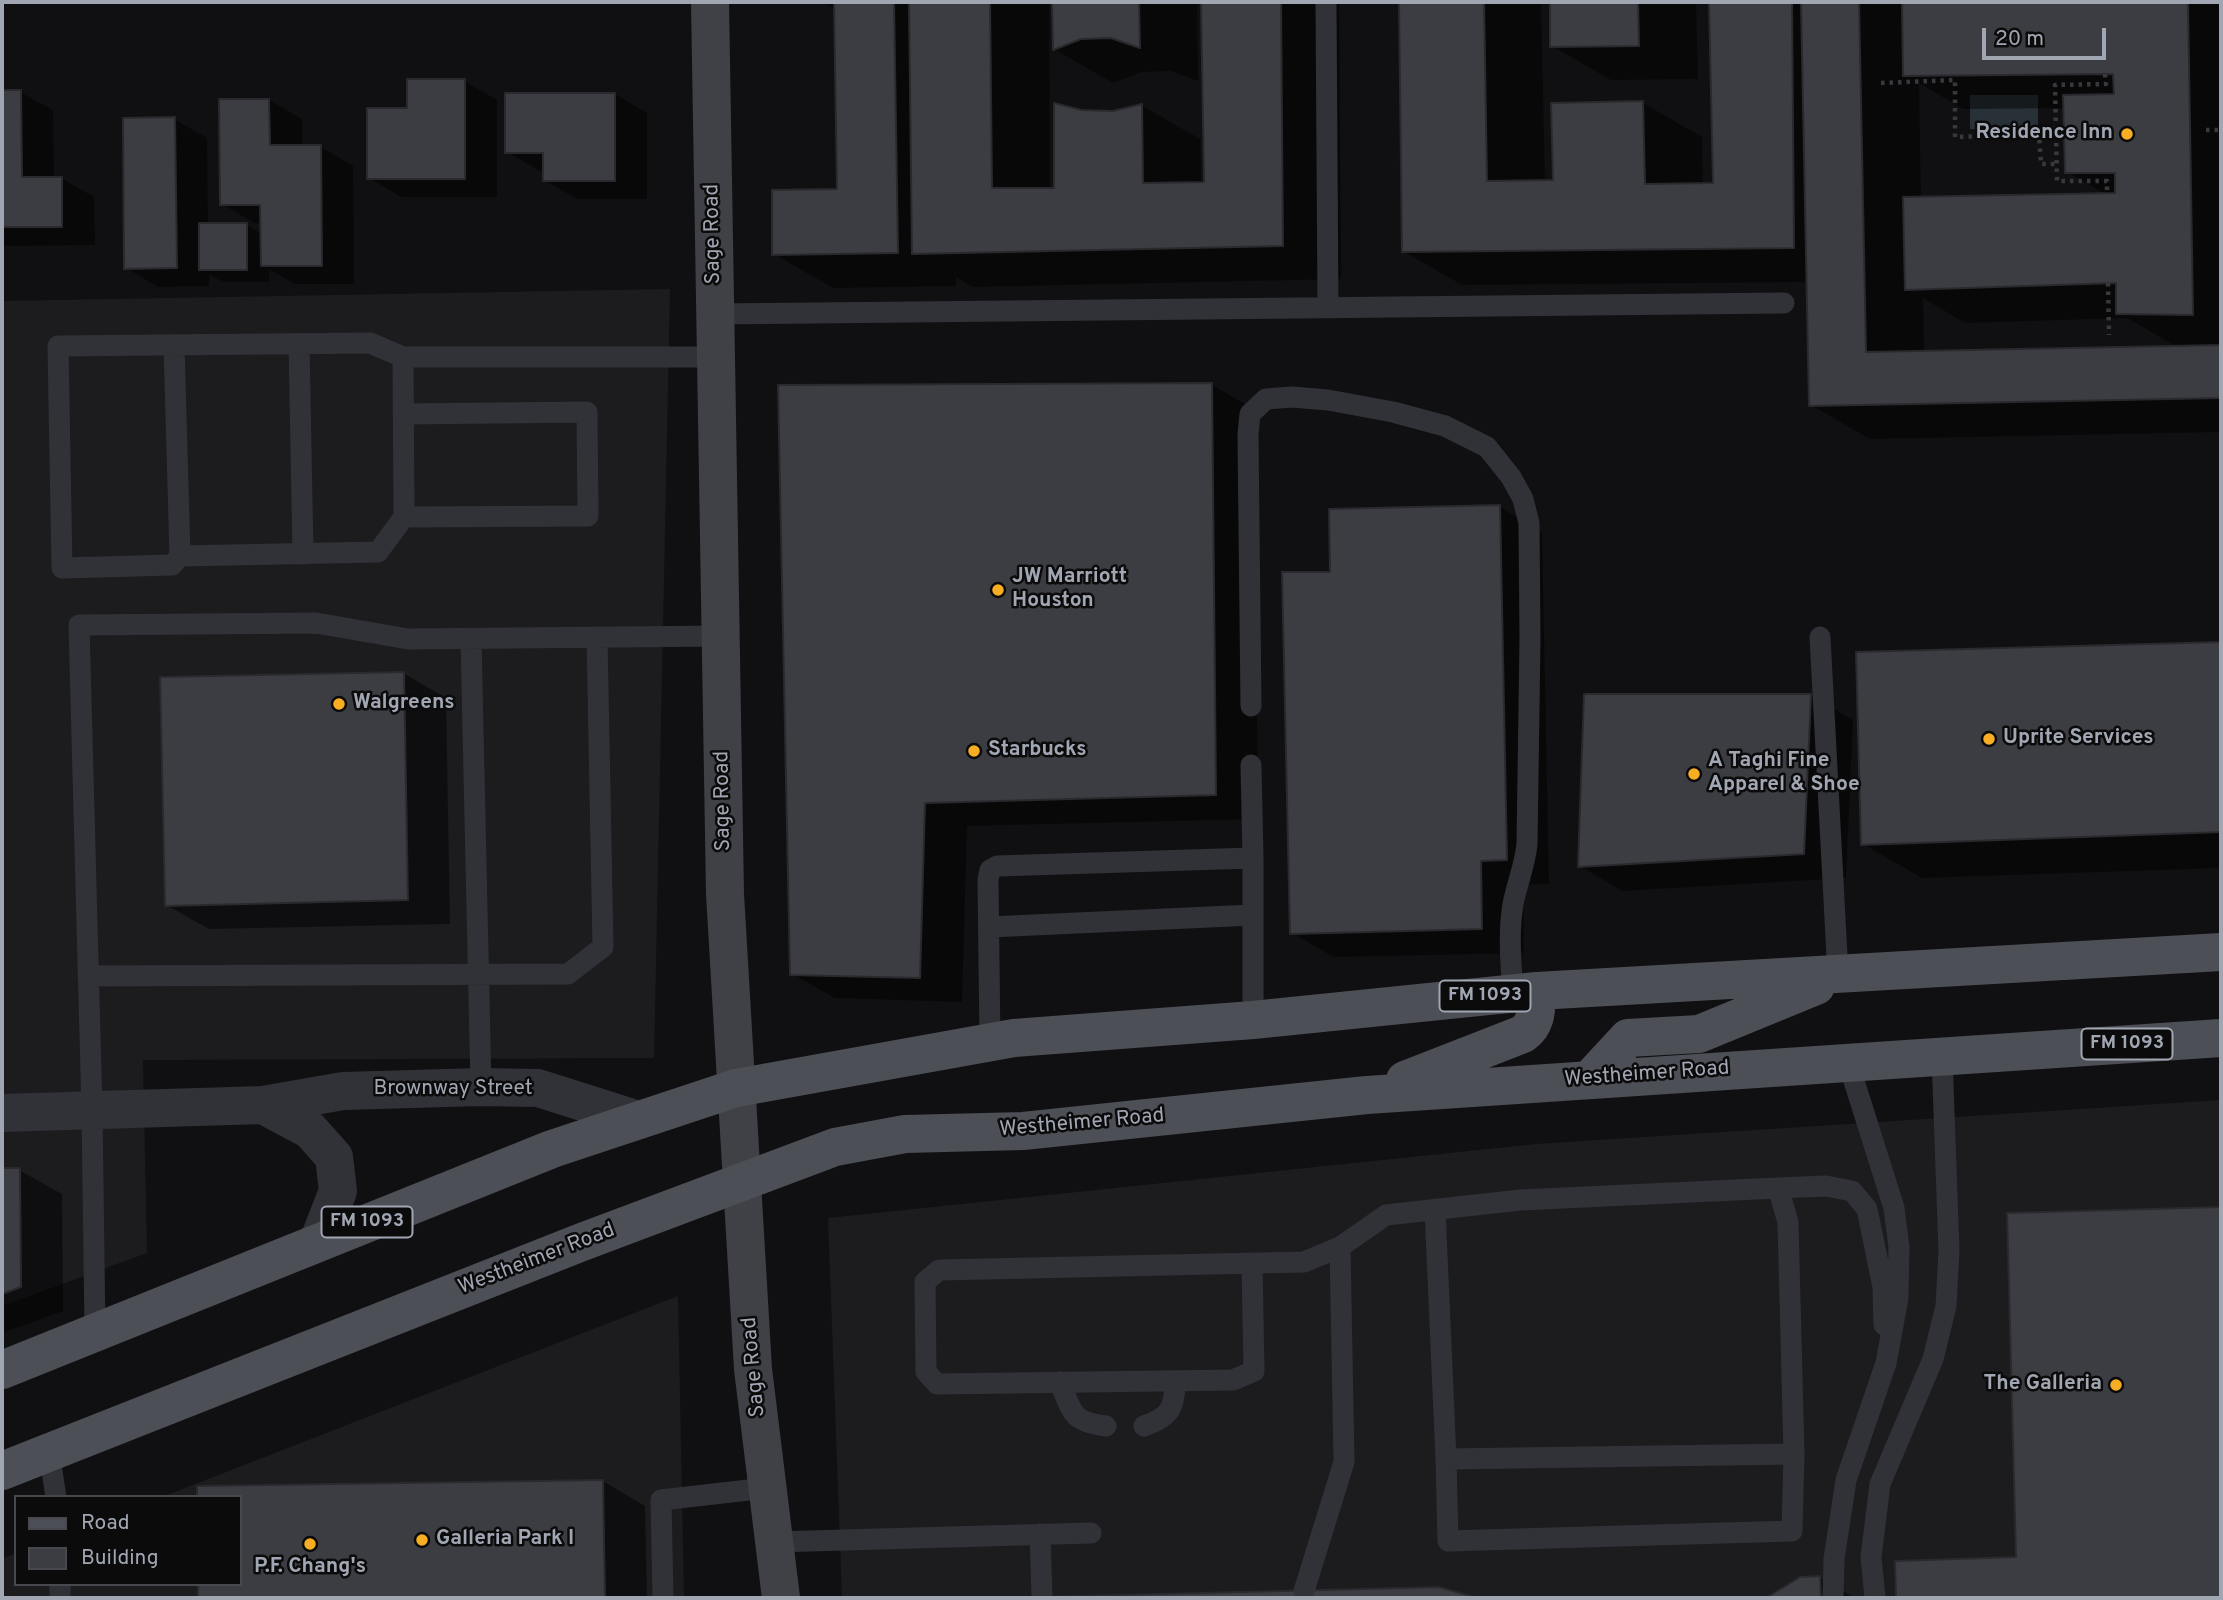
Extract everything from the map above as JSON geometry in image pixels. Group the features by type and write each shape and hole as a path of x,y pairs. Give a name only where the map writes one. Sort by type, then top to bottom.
{"main road":[{"name":"Sage Road","path":"710,2 725,894 753,1369 781,1598"},
{"name":"FM 1093","path":"2,1370 552,1149 736,1088 1014,1038 1253,1020 1525,992 2221,952"},
{"path":"1591,1078 1628,1038 1699,1034 1841,975"},
{"path":"1367,1095 1523,1034 1533,1025 1525,992"},
{"name":"Westheimer Road","path":"2,1471 742,1180 835,1147 905,1134 1023,1131 1367,1095 2221,1038"}],"street":[{"name":"Brownway Street","path":"2,1113 263,1105 343,1091 481,1087 538,1088 639,1120"},
{"name":"Brownway Street","path":"263,1105 310,1130 334,1157 338,1191 318,1242"}],"lane":[{"path":"1326,2 1328,308"},
{"path":"716,314 1784,303"},
{"path":"299,344 303,554"},
{"path":"174,345 180,556 172,565 62,568 58,345 370,344 403,357 716,357"},
{"path":"180,556 378,552 404,517 403,357"},
{"path":"1251,706 1248,449 1250,414 1266,399 1292,397 1328,400 1445,425 1487,447 1511,477 1523,499 1529,523 1527,844 1510,934 1525,992"},
{"path":"403,414 587,412 588,490 588,516 404,517"},
{"path":"95,1332 79,625 316,623 408,639 721,636"},
{"path":"88,976 568,974 603,947 597,637"},
{"path":"1820,637 1841,975"},
{"path":"471,639 481,1087"},
{"path":"1251,765 1253,1020"},
{"path":"990,1042 989,870 997,866 1253,858"},
{"path":"989,927 1253,915"},
{"path":"1875,1598 1871,1558 1881,1484 1933,1359 1946,1306 1949,1251 1942,1056"},
{"path":"1833,1598 1834,1559 1846,1480 1886,1363 1898,1298 1899,1247 1894,1208 1848,1062"},
{"path":"1252,1264 1254,1371 1233,1380 937,1384 926,1372 925,1282 939,1270 1304,1262 1340,1247 1386,1215 1520,1200 1826,1186 1852,1191 1867,1209 1883,1287 1886,1363"},
{"path":"1435,1209 1448,1541 1792,1531 1794,1454 1788,1222 1778,1188"},
{"path":"1304,1591 1345,1462 1340,1247"},
{"path":"1143,1426 1162,1420 1175,1400 1175,1381"},
{"path":"1060,1382 1078,1419 1085,1424 1106,1426"},
{"path":"49,1452 56,1495"},
{"path":"1446,1459 1794,1454"},
{"path":"663,1598 661,1500 766,1488"},
{"path":"774,1542 1091,1533"},
{"path":"1040,1534 1042,1597"}],"path":[{"path":"2105,74 2106,84 2055,85 2056,164 2057,181 2107,181 2107,193"},
{"path":"1881,83 1955,80 1955,137 2039,134 2040,164 2056,164"},
{"path":"2206,130 2221,130"},
{"path":"2109,284 2109,334"}],"shaded area":[{"path":"1970,95 2038,95 2038,129 1970,129"},
{"path":"670,289 654,1058 143,1060 147,1253 2,1306 2,301"},
{"path":"2221,1100 2221,1598 842,1598 828,1218 1536,1144"},
{"path":"678,1296 684,1598 2,1598 2,1559 14,1554 14,1586 242,1586 242,1495 167,1495"}],"building":[{"path":"834,2 894,2 898,253 772,255 772,190 837,189"},
{"path":"909,2 990,2 992,188 1054,188 1054,103 1081,110 1113,111 1142,104 1143,183 1204,182 1201,2 1281,2 1283,246 912,254"},
{"path":"1052,2 1139,2 1140,48 1111,38 1081,39 1053,50"},
{"path":"1399,2 1484,2 1487,181 1553,180 1551,103 1643,101 1645,184 1713,183 1709,2 1792,2 1794,248 1402,252"},
{"path":"1550,2 1638,2 1639,46 1550,47"},
{"path":"1801,2 1859,2 1866,352 2221,345 2221,398 1809,406"},
{"name":"Residence Inn","path":"1902,2 2188,2 2193,315 2116,314 2116,283 1905,290 1903,197 2115,193 2115,173 2065,173 2063,95 2114,94 2113,74 1903,76"},
{"path":"407,79 465,79 465,179 367,179 367,108 407,108"},
{"path":"2,90 21,90 22,177 62,177 62,227 2,227"},
{"path":"505,93 615,93 615,181 543,181 543,153 505,153"},
{"path":"219,99 269,99 270,145 321,145 322,266 261,266 260,205 220,205"},
{"path":"175,117 177,268 124,269 123,118"},
{"path":"199,223 247,223 247,270 199,270"},
{"name":"JW Marriott Houston","path":"1212,383 1216,795 925,803 920,978 790,975 778,385"},
{"path":"1500,505 1507,860 1481,861 1482,929 1290,934 1282,572 1330,572 1329,509"},
{"path":"2221,642 2221,832 1861,845 1856,652"},
{"name":"Walgreens","path":"404,672 408,900 165,906 160,677"},
{"name":"A Taghi Fine Apparel & Shoe","path":"1584,694 1811,694 1804,854 1578,867"},
{"path":"2,1168 20,1168 21,1287 2,1294"},
{"name":"The Galleria","path":"2221,1207 2221,1598 1896,1598 1895,1561 2016,1557 2007,1213"},
{"name":"Galleria Park I","path":"603,1480 605,1598 198,1598 198,1586 242,1586 242,1495 197,1495 197,1486"},
{"path":"1820,1576 1821,1598 1766,1598 1800,1577"},
{"path":"1439,1587 1477,1598 963,1598 1042,1597"}],"place":[{"name":"Residence Inn","path":"2127,134"},
{"name":"JW Marriott Houston","path":"998,590"},
{"name":"Walgreens","path":"339,704"},
{"name":"Uprite Services","path":"1989,739"},
{"name":"Starbucks","path":"974,751"},
{"name":"A Taghi Fine Apparel & Shoe","path":"1694,774"},
{"name":"The Galleria","path":"2116,1385"},
{"name":"Galleria Park I","path":"422,1540"},
{"name":"P.F. Chang's","path":"310,1544"}]}
